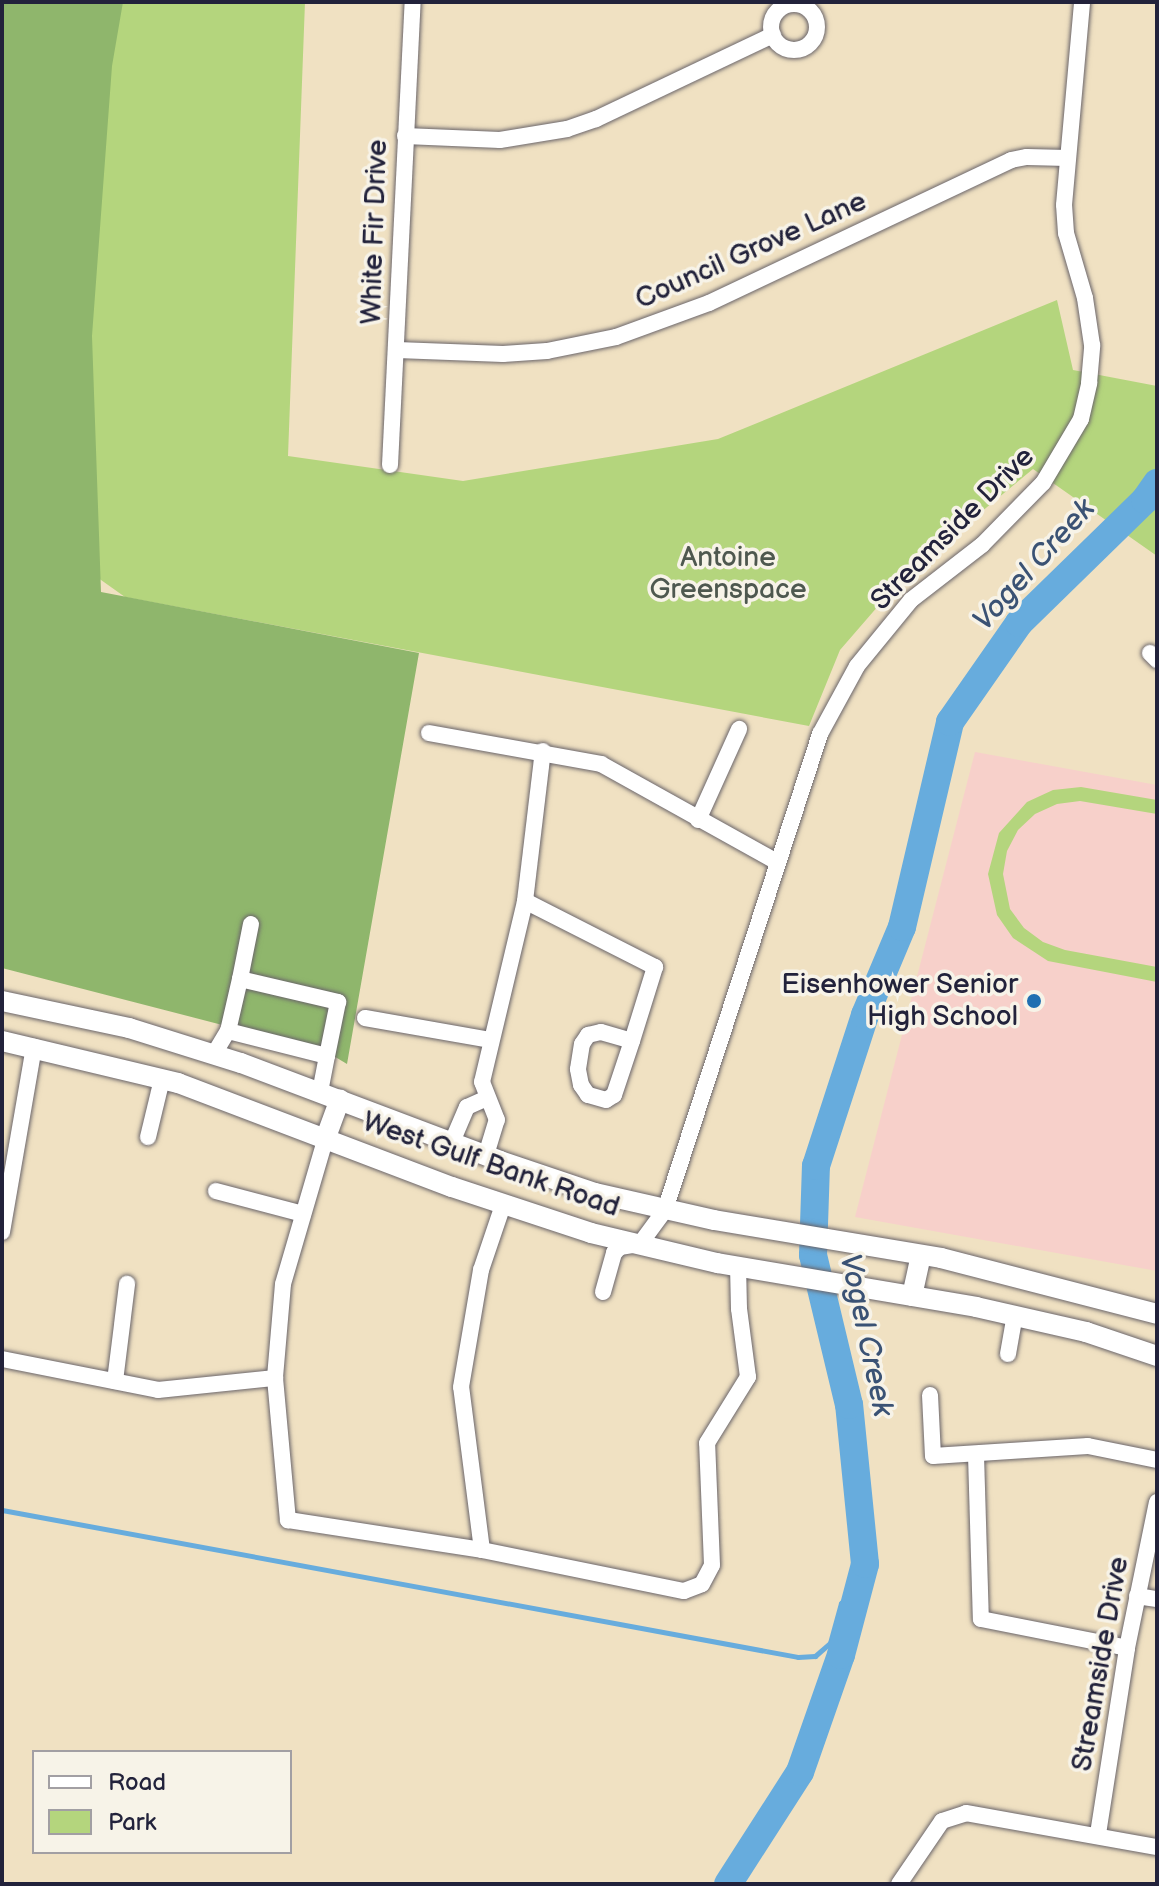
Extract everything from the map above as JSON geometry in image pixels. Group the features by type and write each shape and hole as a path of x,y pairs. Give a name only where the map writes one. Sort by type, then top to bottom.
{"main road":[{"name":"West Gulf Bank Road","path":"2,1001 129,1028 214,1054 595,1193 665,1210 921,1255 1041,1282 1157,1314"},
{"name":"West Gulf Bank Road","path":"2,1041 162,1079 326,1137 503,1205 640,1244 738,1266 1015,1316 1086,1332 1157,1356"},
{"path":"326,1137 340,1099"},
{"path":"912,1296 921,1255"}],"street":[{"name":"White Fir Drive","path":"390,465 413,2"},
{"name":"Streamside Drive","path":"603,1292 614,1253 620,1247 640,1244 665,1210 820,734 857,666 911,600 982,545 1043,483 1081,419 1089,383 1092,345 1085,298 1066,233 1067,158 1082,2"},
{"path":"405,136 500,140 567,129 596,119 773,35"},
{"name":"Council Grove Lane","path":"397,350 503,354 547,351 616,337 700,308 1011,160 1027,157 1067,158"},
{"path":"698,820 739,729"},
{"path":"429,733 543,751 601,764 777,862"},
{"path":"486,1155 497,1125 482,1082 525,901 543,751"},
{"path":"525,901 655,967 632,1041"},
{"path":"214,1054 228,1031 251,924"},
{"path":"240,979 338,1002 320,1092"},
{"path":"365,1018 491,1040"},
{"path":"228,1031 327,1056"},
{"path":"2,1232 34,1047"},
{"path":"148,1137 162,1079"},
{"path":"452,1142 467,1107 487,1098"},
{"path":"326,1137 283,1284 275,1378 288,1520 482,1550 684,1591 702,1584 712,1565 707,1443 748,1377 739,1309 738,1266"},
{"path":"216,1191 303,1214"},
{"path":"482,1550 461,1387 481,1270 503,1205"},
{"path":"115,1381 127,1284"},
{"path":"1008,1354 1015,1316"},
{"path":"2,1359 158,1390 275,1378"},
{"path":"930,1395 933,1456 1088,1446 1157,1460"},
{"path":"976,1455 981,1619 1127,1648"},
{"name":"Streamside Drive","path":"1098,1834 1127,1648 1137,1596 1152,1548 1157,1502"},
{"path":"1137,1596 1157,1599"},
{"path":"899,1884 942,1821 966,1813 1098,1834 1157,1847"}],"shaded area":[{"name":"Eisenhower Senior High School","path":"975,752 1157,785 1157,1271 855,1217"}],"green space":[{"path":"2,2 123,2 112,66 92,336 101,592 419,653 347,1064 327,1052 2,968"},
{"name":"Antoine Greenspace","path":"44,2 305,2 288,456 463,481 718,439 1057,300 1073,370 1157,386 1157,556 1033,469 905,575 840,650 809,726 125,597 94,575"},
{"path":"1081,787 1157,800 1157,814 1080,801 1057,804 1035,814 1018,830 1007,851 1003,874 1010,909 1024,928 1043,942 1065,950 1157,967 1157,982 1048,961 1013,938 997,915 988,874 999,833 1027,802 1053,790"}],"waterway":[{"name":"Vogel Creek","path":"728,1884 800,1772 841,1655 865,1564 849,1405 813,1255 816,1166 865,1015 902,927 950,722 1019,623 1145,500 1157,483"},
{"path":"2,1510 798,1657 815,1656 830,1643 841,1603 859,1588"}],"place":[{"name":"Eisenhower Senior High School","path":"1034,1001"}]}
